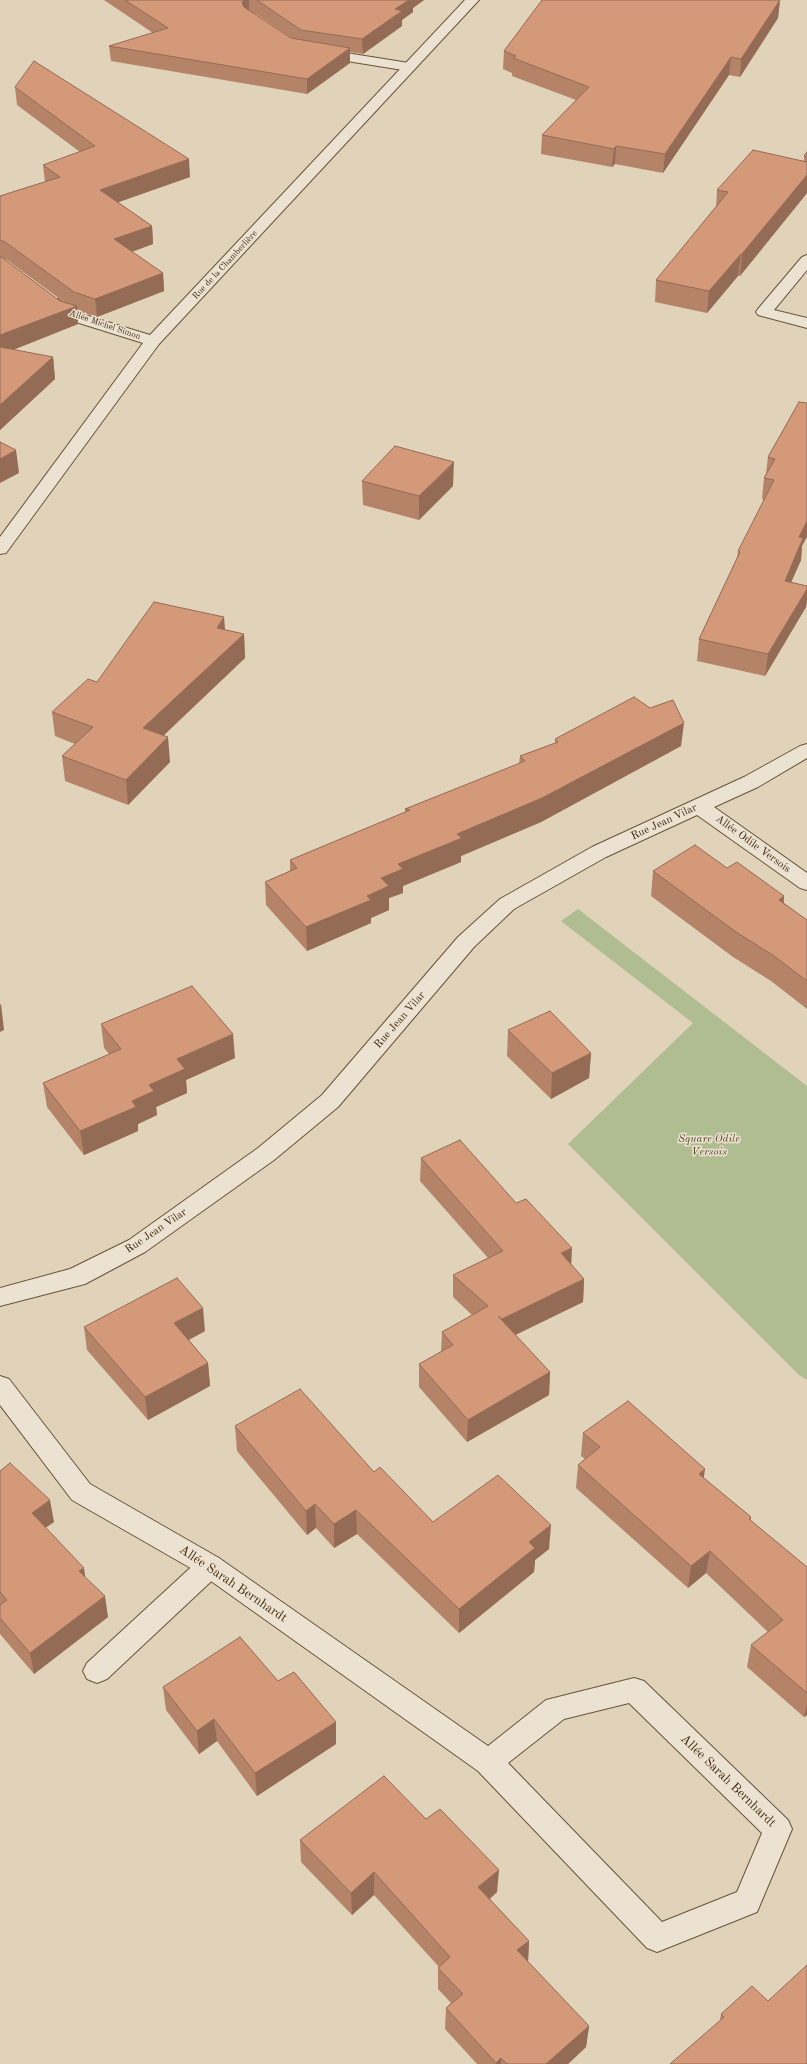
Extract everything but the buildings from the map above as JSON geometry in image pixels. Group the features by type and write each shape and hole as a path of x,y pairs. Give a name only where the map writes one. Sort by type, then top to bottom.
{"street":[{"name":"Rue de la Chamberlière","path":"0,549 153,341 472,0"},
{"path":"305,51 409,67"},
{"path":"807,260 764,312 807,323"},
{"name":"Allée Michel Simon","path":"38,292 69,315 153,341"},
{"name":"Rue Jean Vilar","path":"0,1297 76,1277 137,1246 266,1154 330,1101 466,942 507,904 599,852 751,782 807,750"},
{"name":"Allée Odile Versois","path":"699,806 807,883"},
{"name":"Allée Sarah Bernhardt","path":"0,1386 81,1492 210,1566 488,1762 657,1938 747,1902 778,1829 634,1690 556,1709 488,1762"},
{"path":"96,1671 210,1566"}],"green space":[{"name":"Square Odile Versois","path":"578,909 807,1086 807,1380 799,1375 568,1144 693,1023 561,921"}]}
